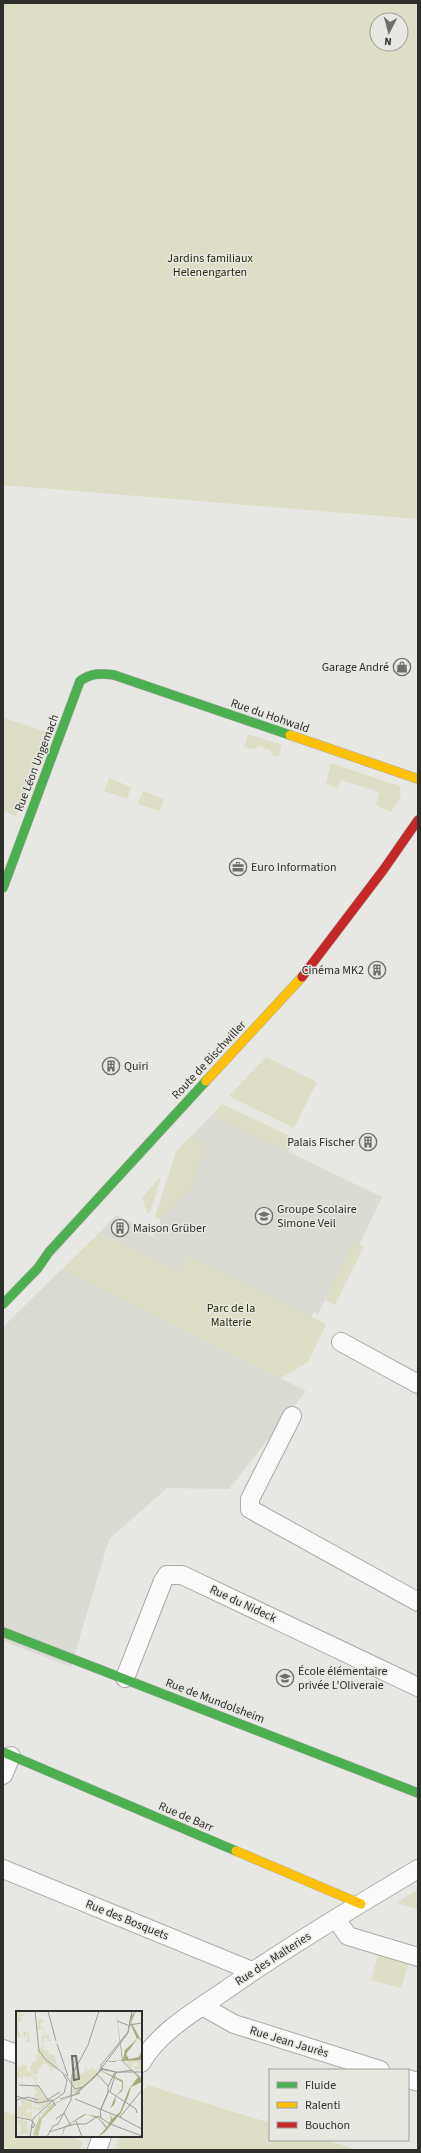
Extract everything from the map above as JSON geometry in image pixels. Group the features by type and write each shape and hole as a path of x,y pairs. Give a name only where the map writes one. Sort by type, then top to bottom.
{"street":[{"name":"Rue Léon Ungemach","path":"3,888 80,681 88,675 99,673 114,675"},
{"name":"Rue du Hohwald","path":"114,675 418,778"},
{"name":"Route de Bischwiller","path":"3,1304 38,1268 48,1252 151,1139 302,977 384,869 418,820"},
{"path":"341,1342 418,1384"},
{"path":"292,1416 250,1498 250,1509 418,1602"},
{"name":"Rue du Nideck","path":"124,1678 163,1581 167,1575 174,1574 182,1575 418,1687"},
{"name":"Rue de Mundolsheim","path":"3,1632 418,1793"},
{"path":"3,1775 7,1754"},
{"name":"Rue de Barr","path":"7,1754 360,1904"},
{"name":"Rue des Bosquets","path":"3,1868 252,1971"},
{"name":"Rue des Malteries","path":"142,2062 154,2044 202,2006 252,1971 418,1869"},
{"path":"336,1919 348,1936 418,1958"},
{"name":"Rue Jean Jaurès","path":"202,2006 234,2024 377,2069"},
{"path":"3,2049 16,2054"},
{"path":"97,2150 102,2137"}],"shaded area":[{"name":"Groupe Scolaire Simone Veil","path":"212,1115 382,1197 359,1245 354,1242 318,1314 314,1312 311,1317 188,1256 179,1273 99,1233 116,1215 147,1229 145,1233 153,1237 161,1220 155,1217 176,1152"},
{"path":"62,1269 306,1391 229,1489 167,1488 109,1539 71,1667 3,1641 3,1327"}],"green space":[{"name":"Jardins familiaux Helenengarten","path":"3,3 418,3 418,519 3,485"},
{"path":"3,718 48,732 16,816 3,811"},
{"path":"248,734 282,745 278,757 272,755 270,750 259,746 255,749 244,747"},
{"path":"331,763 399,786 401,793 400,797 391,812 376,805 379,792 341,780 338,788 326,784"},
{"path":"109,778 131,787 127,799 104,791"},
{"path":"143,791 164,799 159,811 138,804"},
{"path":"266,1057 317,1082 294,1128 229,1096"},
{"path":"222,1104 294,1138 288,1152 212,1115"},
{"path":"191,1136 205,1149 190,1190 161,1220 155,1217 176,1152"},
{"path":"161,1177 150,1213 147,1213 142,1197"},
{"name":"Parc de la Malterie","path":"99,1233 179,1273 188,1256 326,1324 308,1362 281,1378 62,1269"},
{"path":"354,1242 364,1247 335,1305 325,1300"},
{"path":"417,1890 418,1909 396,1903"},
{"path":"378,1955 408,1964 401,1988 371,1980"},
{"path":"147,2085 269,2123 269,2141 329,2141 357,2150 114,2150 120,2137 142,2137 142,2094"},
{"path":"3,2111 16,2116 16,2137 70,2137 83,2142 80,2150 3,2150"}],"traffic: fast":[{"path":"3,888 80,681 84,678 96,674 114,675 290,735"},
{"path":"3,1304 38,1268 49,1252 206,1081"},
{"path":"3,1632 418,1793"},
{"path":"3,1752 236,1851"}],"traffic: slow":[{"path":"290,735 418,779"},
{"path":"206,1081 302,977"},
{"path":"236,1851 361,1904"}],"traffic: jam":[{"path":"302,977 384,869 418,820"}],"place":[{"name":"Garage André","path":"402,667"},
{"name":"Euro Information","path":"238,867"},
{"name":"Cinéma MK2","path":"377,970"},
{"name":"Quiri","path":"111,1066"},
{"name":"Palais Fischer","path":"368,1142"},
{"name":"Groupe Scolaire Simone Veil","path":"264,1216"},
{"name":"Maison Grüber","path":"120,1228"},
{"name":"École élémentaire privée L'Oliveraie","path":"285,1678"}]}
